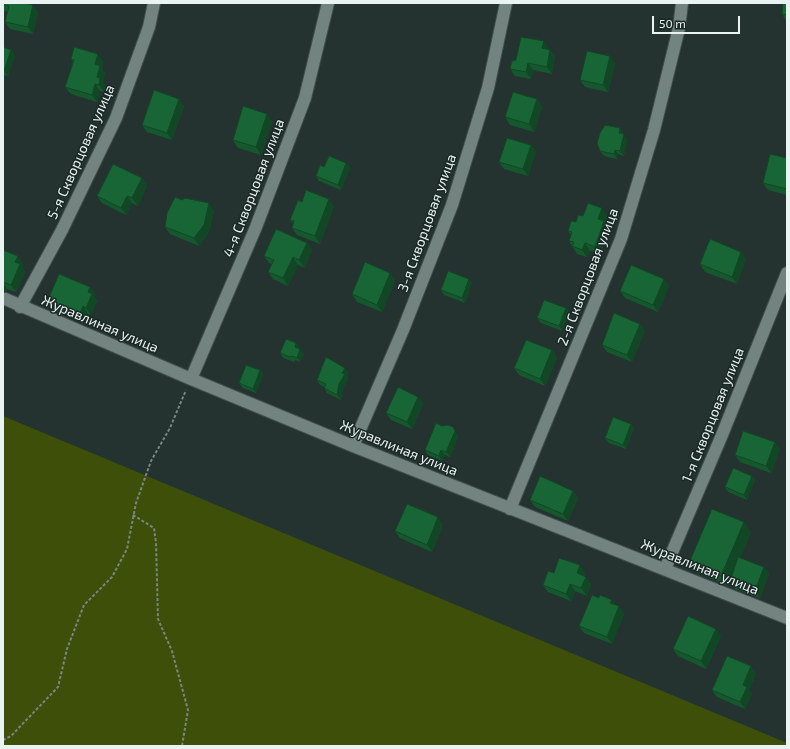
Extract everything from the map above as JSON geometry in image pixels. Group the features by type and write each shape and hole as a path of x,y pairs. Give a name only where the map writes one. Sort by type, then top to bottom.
{"street":[{"name":"5-я Скворцовая улица","path":"20,307 62,230 116,118 149,27 154,3"},
{"name":"4-я Скворцовая улица","path":"191,379 256,227 305,98 328,3"},
{"name":"3-я Скворцовая улица","path":"353,446 403,330 452,205 488,88 506,3"},
{"name":"2-я Скворцовая улица","path":"510,509 621,239 654,130 679,28 682,3"},
{"name":"1-я Скворцовая улица","path":"665,569 722,435 787,273"},
{"name":"Журавлиная улица","path":"3,298 20,307 353,446 787,618"}],"path":[{"path":"3,740 11,736 58,687 67,649 84,605 112,577 128,549 136,503 151,461 170,428 191,379"},
{"path":"133,515 154,528 156,543 158,619 172,651 188,710 182,746"}],"green space":[{"path":"3,416 787,743 787,746 3,746"}],"building":[{"path":"3,3 24,3 33,5 28,27 5,22 9,6 3,5"},
{"path":"783,3 787,3 787,15 782,14"},
{"path":"521,37 544,41 542,48 550,50 547,67 528,63 526,72 510,69 512,61 516,60"},
{"path":"3,47 11,50 4,71 3,71"},
{"path":"74,47 98,54 95,64 100,66 97,77 100,78 99,85 95,84 92,95 65,87 74,60 71,59"},
{"path":"587,51 610,56 603,85 580,80"},
{"path":"154,90 179,99 167,133 142,125"},
{"path":"513,92 537,99 529,124 505,117"},
{"path":"243,106 267,114 256,147 233,140"},
{"path":"605,125 620,128 619,133 624,134 620,151 615,150 614,154 600,151 597,143 600,133"},
{"path":"507,138 531,145 523,169 499,162"},
{"path":"770,154 787,158 787,189 763,183"},
{"path":"329,156 346,163 338,185 316,176 320,165 324,167"},
{"path":"113,164 142,178 132,198 127,196 121,208 97,196"},
{"path":"306,190 329,199 315,236 292,228 294,221 290,220 298,200 302,202"},
{"path":"175,197 182,200 185,198 209,203 204,225 194,238 165,227 167,213"},
{"path":"588,203 602,208 598,219 604,221 595,247 585,243 582,250 572,246 574,242 569,241 572,232 568,231 571,221 576,222 578,215 583,216"},
{"path":"276,229 307,243 299,260 293,257 283,278 268,272 274,260 264,256"},
{"path":"710,239 741,252 732,277 700,264"},
{"path":"3,250 18,256 15,262 20,264 11,285 3,282"},
{"path":"365,262 390,273 377,305 352,294"},
{"path":"631,265 664,279 653,305 620,291"},
{"path":"448,271 469,279 462,298 441,290"},
{"path":"59,274 90,287 88,292 92,294 86,308 83,306 79,316 47,302"},
{"path":"544,300 566,308 559,326 537,318"},
{"path":"614,313 640,324 627,355 602,345"},
{"path":"286,339 296,343 295,347 300,349 297,358 280,353"},
{"path":"526,340 552,350 540,379 514,368"},
{"path":"326,357 345,368 342,373 345,374 339,384 337,395 324,388 326,384 317,380"},
{"path":"246,365 260,370 253,389 239,383"},
{"path":"398,387 418,397 407,422 386,413"},
{"path":"613,417 631,424 623,445 605,438"},
{"path":"436,423 442,426 448,425 453,427 455,431 446,452 441,450 439,456 425,450"},
{"path":"743,431 775,442 766,466 735,455"},
{"path":"733,468 752,476 744,495 725,487"},
{"path":"540,476 573,491 563,514 530,500"},
{"path":"407,504 438,517 427,545 395,531"},
{"path":"712,509 744,522 721,576 689,563"},
{"path":"738,557 764,567 755,591 730,582"},
{"path":"559,558 580,565 577,573 586,577 581,588 570,584 566,594 543,585 548,571 554,573"},
{"path":"592,595 599,598 600,595 612,600 610,603 619,606 607,637 579,626"},
{"path":"688,616 716,629 701,661 673,649"},
{"path":"727,656 751,666 743,685 747,687 740,702 712,690"}]}
